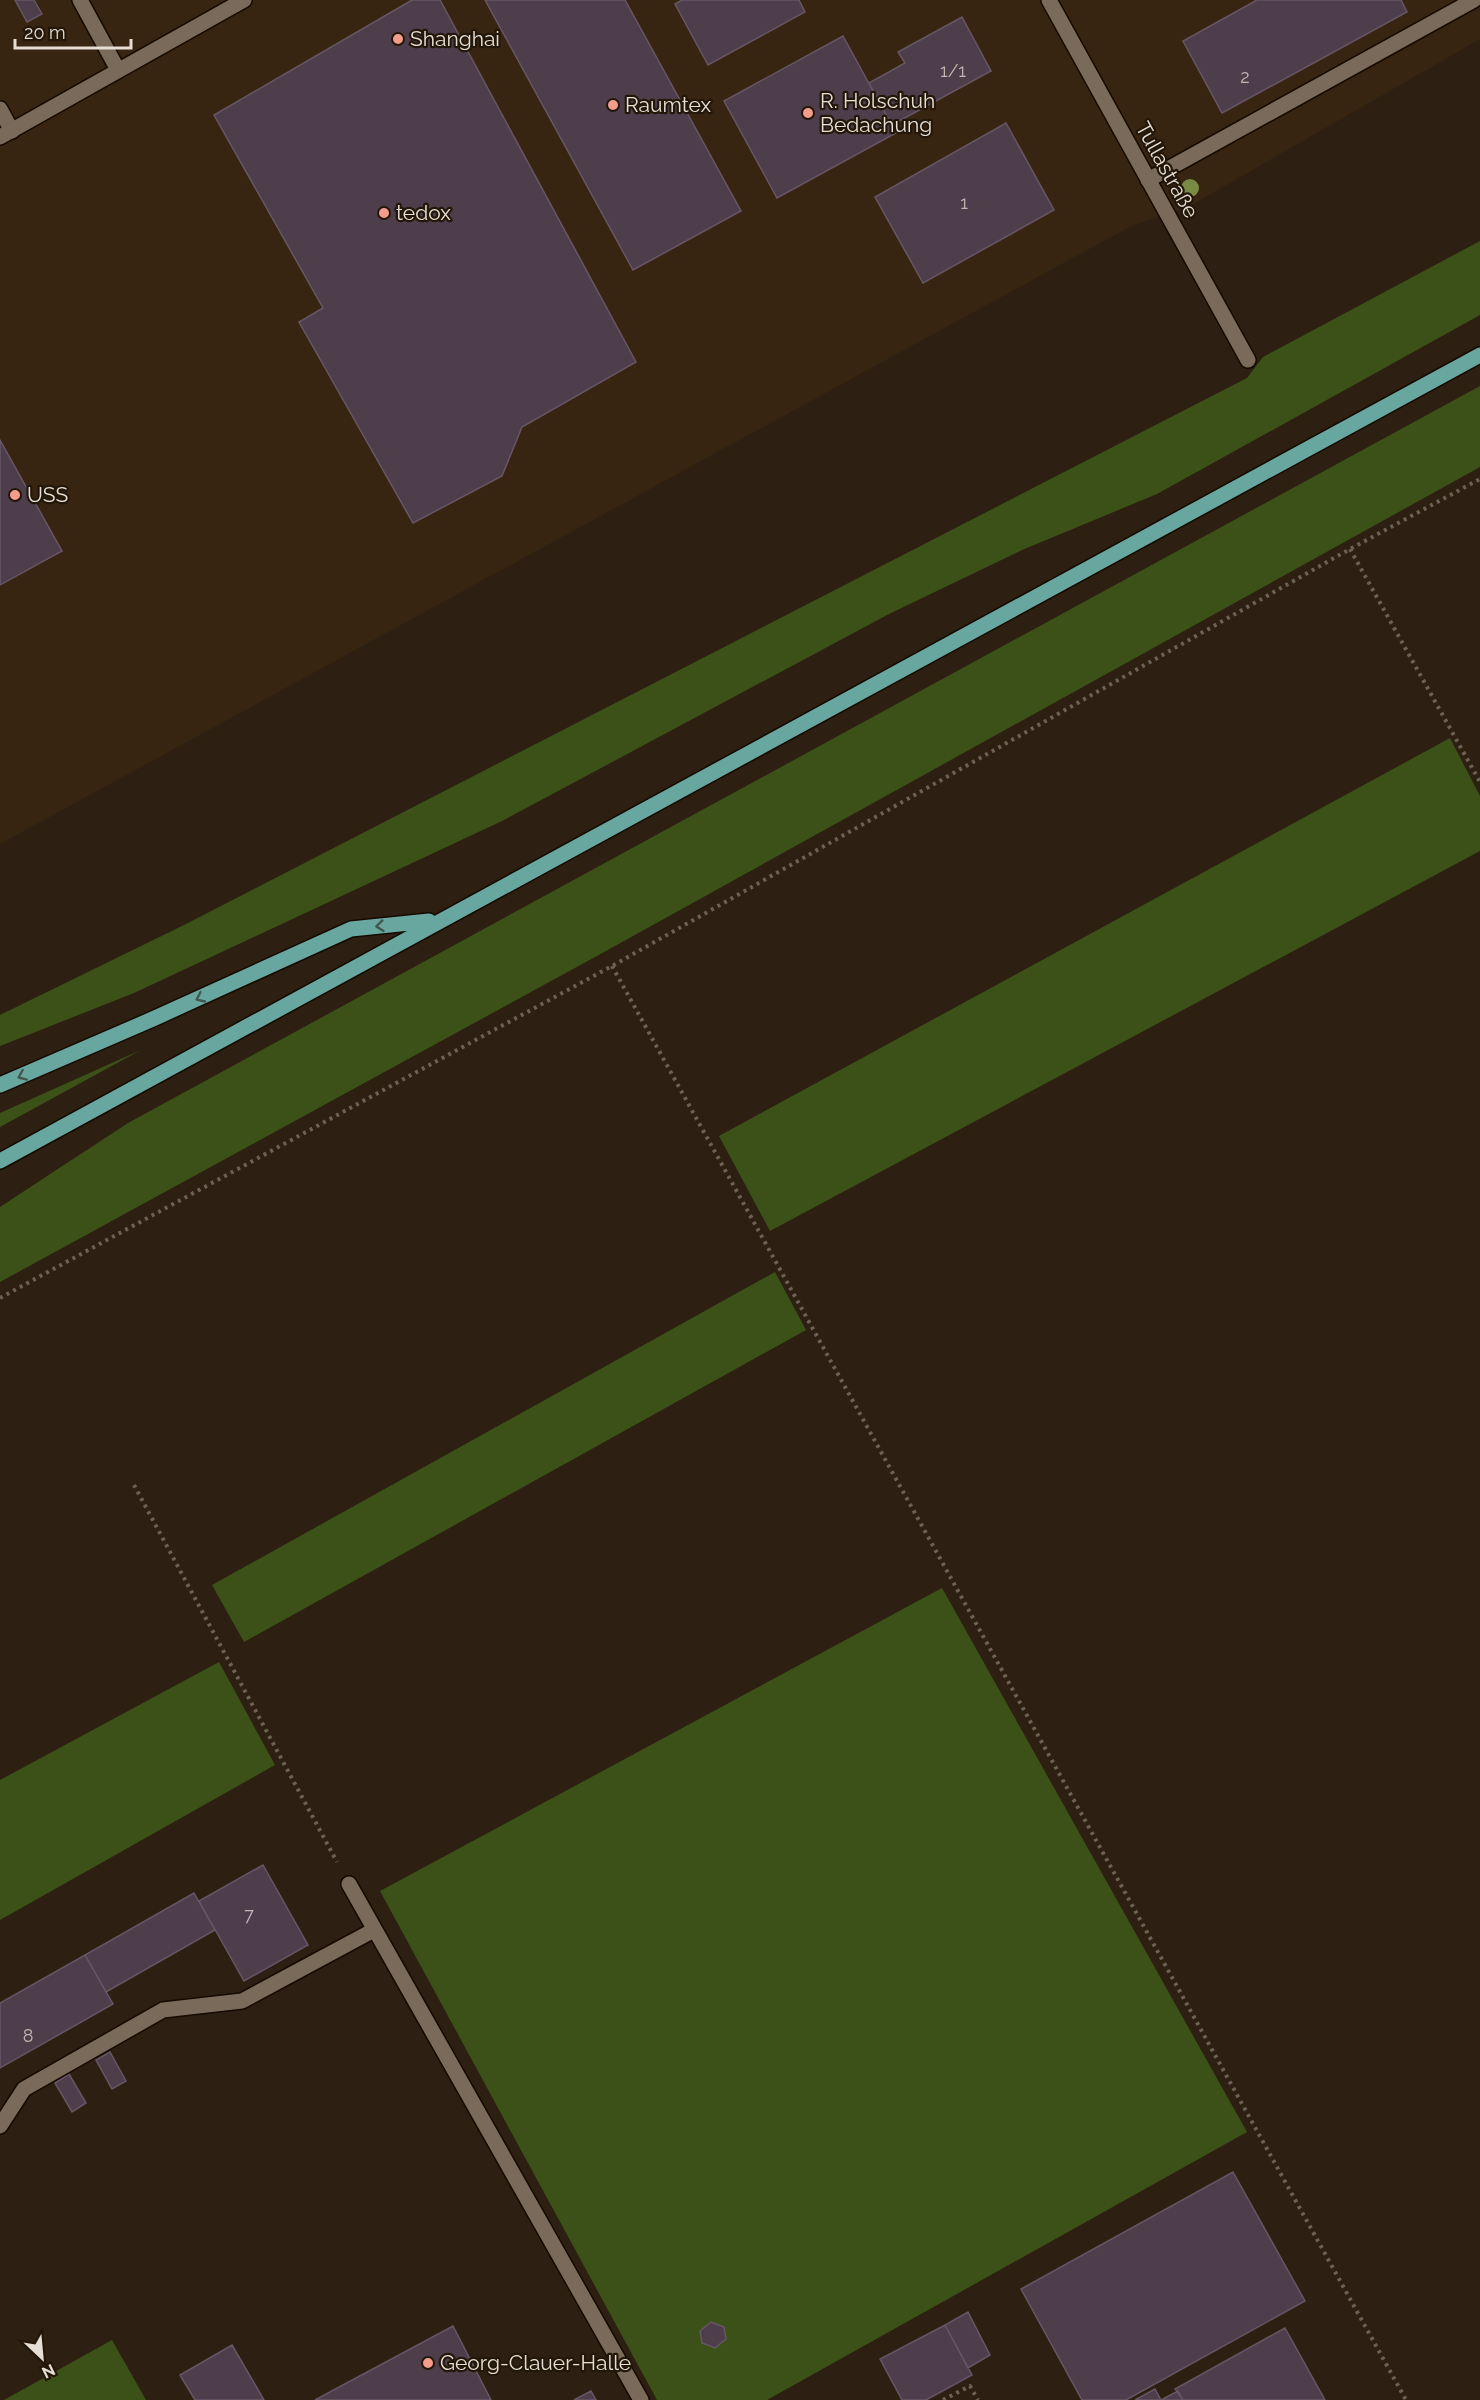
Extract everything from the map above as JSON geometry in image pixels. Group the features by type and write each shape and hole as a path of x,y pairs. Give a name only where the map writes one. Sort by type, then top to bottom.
{"main road":[{"path":"0,1161 438,920 1480,355"},
{"path":"0,1085 351,929 438,920"}],"street":[{"path":"80,0 118,70"},
{"path":"0,110 6,134 244,0"},
{"name":"Tullastraße","path":"1049,0 1248,360"},
{"path":"1148,180 1474,0"},
{"path":"349,1884 641,2400"},
{"path":"0,2126 24,2089 162,2010 242,2001 374,1929"}],"path":[{"path":"0,1298 612,966 1350,549 1480,479"},
{"path":"1350,549 1480,782"},
{"path":"612,966 1406,2400"},
{"path":"134,1485 349,1884"},
{"path":"943,2400 970,2386 978,2400"}],"shaded area":[{"path":"0,0 1480,0 1480,39 1188,207 1133,225 0,844"}],"green space":[{"path":"1480,241 1480,315 1157,494 1022,550 889,614 502,821 134,993 0,1046 0,1015 184,925 1247,378 1263,357"},
{"path":"1480,386 1480,467 606,951 0,1282 0,1207 128,1123"},
{"path":"1450,738 1480,796 1480,851 770,1231 719,1136"},
{"path":"141,1050 0,1127 0,1113"},
{"path":"775,1272 806,1330 244,1642 212,1585"},
{"path":"942,1588 1247,2132 767,2400 657,2400 380,1891"},
{"path":"219,1662 275,1765 0,1920 0,1780"},
{"path":"112,2340 146,2400 4,2400"}],"building":[{"path":"15,0 34,0 42,14 27,22"},
{"path":"412,0 440,0 636,362 522,427 502,476 413,523 299,322 323,308 214,115"},
{"name":"Raumtex","path":"485,0 625,0 741,211 633,270"},
{"path":"682,0 799,0 805,12 708,65 675,4"},
{"path":"1257,0 1401,0 1407,12 1222,113 1183,41"},
{"path":"962,17 991,71 892,125 869,83 905,63 898,52"},
{"name":"R. Holschuh Bedachung","path":"843,36 896,133 777,198 724,101"},
{"path":"1006,123 1054,210 923,283 875,197"},
{"name":"USS","path":"0,440 62,551 0,585"},
{"path":"263,1865 308,1945 244,1981 199,1901"},
{"path":"194,1893 215,1930 106,1992 85,1955"},
{"path":"85,1955 113,2004 0,2068 0,2003"},
{"path":"110,2052 126,2081 112,2089 96,2060"},
{"path":"69,2074 86,2103 72,2112 55,2083"},
{"path":"1233,2172 1305,2301 1126,2400 1082,2400 1021,2289"},
{"path":"968,2312 990,2355 968,2368 945,2325"},
{"path":"711,2322 724,2327 726,2339 715,2348 702,2343 700,2331"},
{"path":"945,2325 972,2375 926,2400 902,2400 880,2359"},
{"name":"Georg-Clauer-Halle","path":"453,2326 491,2400 315,2400"},
{"path":"1285,2328 1325,2400 1183,2400 1175,2389"},
{"path":"232,2345 264,2400 195,2400 180,2375"},
{"path":"1155,2389 1161,2400 1135,2400"},
{"path":"591,2391 596,2400 574,2400"},
{"path":"1178,2391 1183,2400 1161,2400"}],"place":[{"name":"Shanghai","path":"398,39"},
{"name":"Raumtex","path":"613,105"},
{"name":"R. Holschuh Bedachung","path":"808,113"},
{"name":"tedox","path":"384,213"},
{"name":"USS","path":"15,495"},
{"name":"Georg-Clauer-Halle","path":"428,2363"}]}
